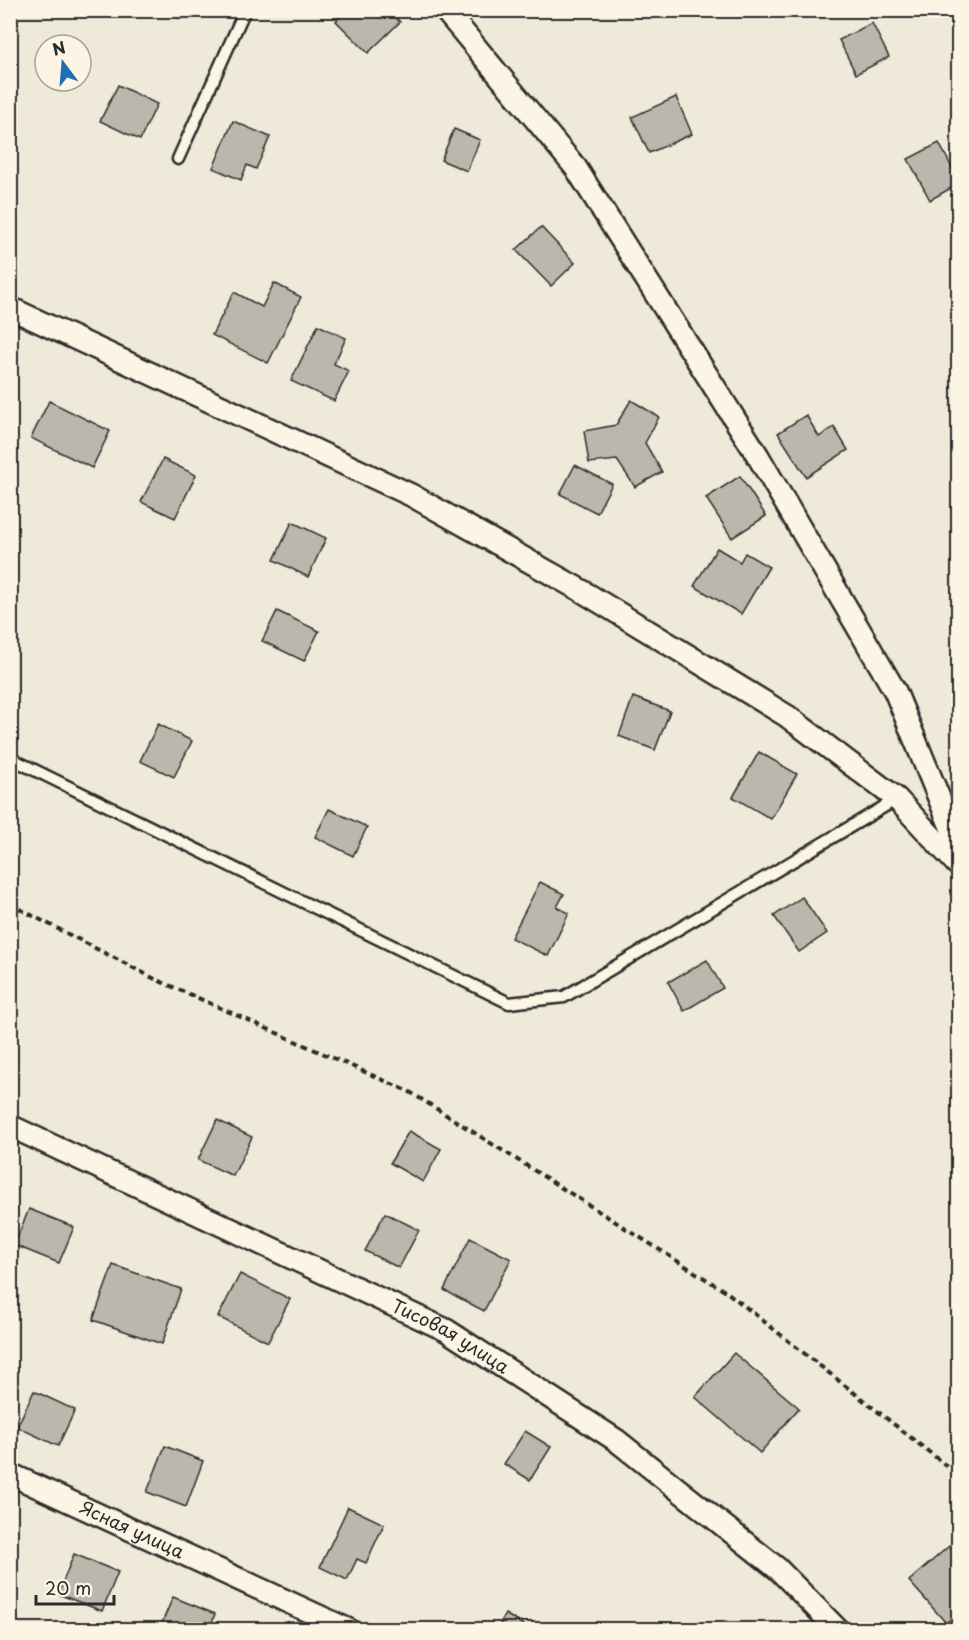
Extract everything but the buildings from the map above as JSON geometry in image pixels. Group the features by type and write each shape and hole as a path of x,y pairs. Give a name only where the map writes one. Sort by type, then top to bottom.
{"street":[{"path":"445,10 576,168 758,456 895,691 958,844"},
{"path":"10,309 411,495 582,591 787,716 897,800 958,865"},
{"name":"Тисовая улица","path":"10,1126 446,1330 616,1440 778,1569 838,1629"},
{"name":"Ясная улица","path":"10,1474 349,1629"}],"lane":[{"path":"178,159 245,10"},
{"path":"10,758 509,1003 564,996 897,800"}],"path":[{"path":"10,904 155,979 410,1092 728,1293 958,1475"}]}
